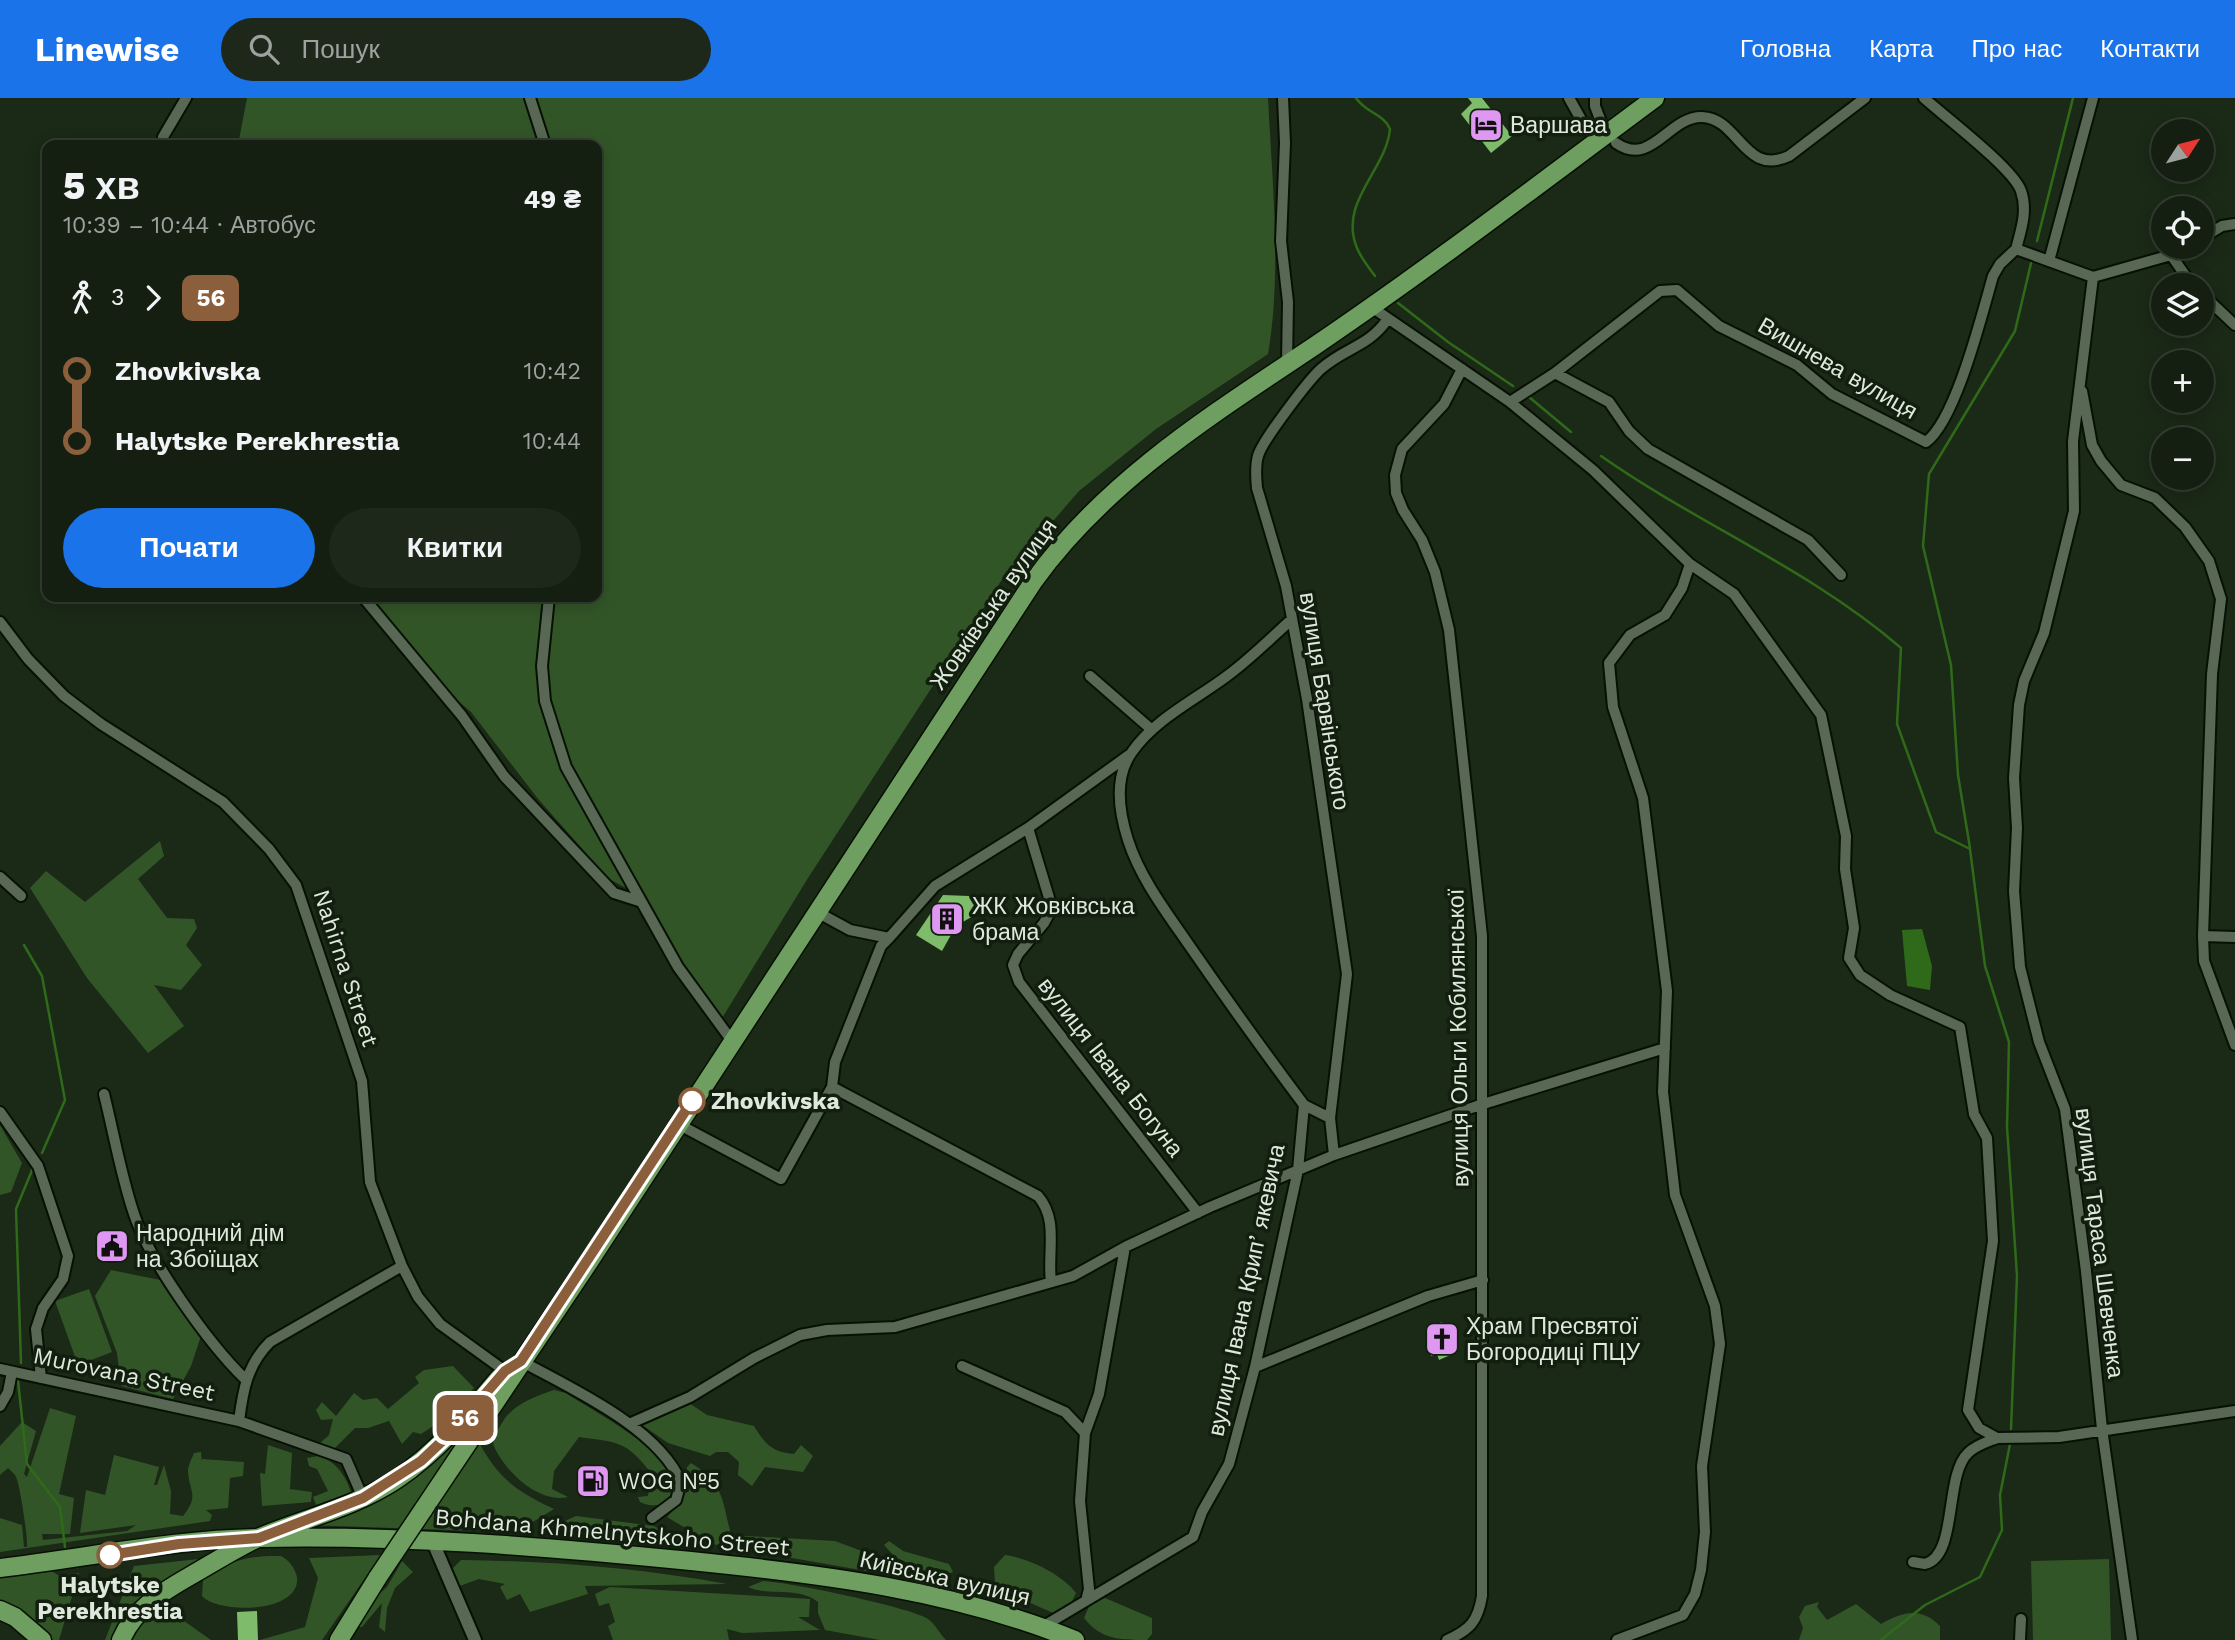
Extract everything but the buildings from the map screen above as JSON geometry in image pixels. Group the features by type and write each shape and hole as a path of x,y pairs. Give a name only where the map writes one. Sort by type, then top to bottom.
{"highway":[{"name":"Жовківська вулиця","path":"339,1640 1033,582 1064,539 1138,469 1287,362 1611,139 1655,98"},
{"path":"121,1640 135,1617 153,1599 259,1538 363,1498 421,1461 456,1428 505,1371 521,1361"},
{"name":"Bohdana Khmelnytskoho Street","path":"0,1568 179,1544 259,1538 503,1543 801,1573"},
{"name":"Київська вулиця","path":"801,1573 923,1594 1042,1627 1075,1640"},
{"path":"0,1610 15,1617 42,1640"}],"street":[{"path":"163,140 186,98"},
{"path":"530,98 543,140"},
{"path":"1283,98 1285,143 1281,241 1288,302 1287,362"},
{"path":"1569,98 1583,123 1627,150 1641,150 1684,121 1703,117 1717,121 1756,157 1776,160 1789,156 1865,98"},
{"path":"1595,98 1595,106 1611,139"},
{"path":"1924,98 2001,166 2022,194 2025,214 2016,249 2093,277 2157,259"},
{"path":"2049,261 2093,98"},
{"path":"2214,231 2222,226 2235,224"},
{"name":"Вишнева вулиця","path":"1555,373 1660,291 1677,290 1718,326 1797,365 1832,394 1926,442 1939,427 1964,373 1993,276 2000,264 2016,249"},
{"name":"вулиця Тараса Шевченка","path":"2093,277 2073,441 2074,511 2044,633 2024,681 2019,705 2014,778 2017,828 2014,891 2020,967 2039,1042 2065,1109 2086,1270 2102,1429 2132,1640"},
{"path":"2214,304 2235,325"},
{"path":"1370,306 1510,402 1593,470 1690,564 1734,594 1821,715 1846,836 1845,869 1854,928 1849,958 1860,975 1890,995 1960,1027 1974,1114 1987,1138 1993,1241 1968,1410 1979,1428 1997,1438"},
{"name":"вулиця Барвінського","path":"1334,1155 1330,1118 1347,974 1307,699 1286,586 1257,488 1258,454 1270,433 1321,369 1375,336 1387,320"},
{"name":"вулиця Ольги Кобилянської","path":"1447,1640 1474,1625 1482,1595 1482,936 1449,630 1435,572 1396,493 1395,475 1402,449 1444,404 1462,369"},
{"path":"1510,402 1555,373 1609,402 1629,431 1648,449 1808,540 1841,575"},
{"path":"2079,377 2092,446 2101,461 2121,485 2155,498 2185,527 2209,561 2221,599 2212,674 2203,936 2204,961 2235,1045"},
{"path":"1617,1640 1683,1615 1695,1594 1701,1570 1705,1520 1702,1466 1720,1344 1715,1306 1675,1195 1663,1092 1667,991 1643,798 1614,707 1609,663 1630,635 1665,615 1682,588 1690,564"},
{"path":"367,602 462,716 504,776 614,893 639,901"},
{"path":"548,602 543,656 545,701 566,767 678,967 732,1041"},
{"path":"678,1124 781,1179 832,1087 835,1062 881,946 935,886 1028,828 1129,755 1152,730 1230,674 1291,620"},
{"name":"Nahirna Street","path":"0,622 28,659 64,696 139,749 223,802 269,849 296,884 362,1081 370,1182 402,1266 418,1297 440,1324 505,1371"},
{"path":"1090,676 1152,730"},
{"path":"1129,755 1122,775 1120,795 1128,841 1140,868 1210,976 1304,1105 1330,1118"},
{"name":"вулиця Івана Богуна","path":"1028,828 1050,901 1050,912 1013,965 1019,982 1198,1213"},
{"path":"0,877 21,896"},
{"path":"817,912 850,930 889,938"},
{"path":"2203,936 2235,937"},
{"path":"629,1424 691,1397 800,1335 827,1330 895,1327 1073,1276 1125,1247 1198,1213 1334,1155 1480,1105 1665,1048"},
{"path":"832,1087 1038,1196 1048,1208 1051,1222 1048,1259 1051,1282"},
{"name":"Murovana Street","path":"104,1094 134,1215 152,1254 221,1356 245,1379"},
{"name":"вулиця Івана Крипʼякевича","path":"1042,1627 1193,1537 1202,1512 1229,1464 1255,1367 1298,1170 1304,1105"},
{"path":"0,1112 38,1166 68,1256 63,1279 43,1308 36,1329 41,1378"},
{"path":"1086,1601 1090,1589 1080,1501 1085,1433 1099,1394 1125,1247"},
{"name":"Murovana Street","path":"239,1421 245,1379 270,1342 402,1266"},
{"path":"1255,1367 1428,1296 1483,1280"},
{"path":"521,1361 629,1424 667,1456 681,1482 676,1500 652,1518"},
{"path":"962,1366 1065,1412 1085,1433"},
{"name":"Murovana Street","path":"0,1369 239,1421 346,1459 363,1498"},
{"path":"0,1406 8,1392 12,1372"},
{"path":"1913,1563 1925,1564 1938,1557 1961,1462 1976,1446 1997,1438 2059,1437 2235,1411"},
{"path":"432,1540 451,1590 475,1640"},
{"path":"2020,1640 2021,1619"}],"shaded area":[{"path":"247,98 1268,98 1275,259 1268,354 1156,429 1079,491 1001,581 808,878 719,1023 642,896 609,879 539,800 471,712 429,676 376,602 602,602 602,140 239,140"},
{"path":"160,841 164,856 138,879 167,918 194,919 197,928 186,945 202,965 181,990 154,985 184,1026 148,1053 87,978 30,888 46,871 85,902"},
{"path":"1922,929 1932,966 1930,990 1907,986 1902,930"},
{"path":"0,1125 22,1163 11,1192 0,1195"},
{"path":"111,1270 160,1280 201,1336 191,1366 173,1399 121,1386 117,1353 95,1296"},
{"path":"89,1289 112,1352 78,1365 55,1301"},
{"path":"453,1366 474,1388 441,1421 421,1434 413,1432 402,1444 389,1421 368,1428 355,1428 332,1451 320,1443 329,1435 333,1419 321,1420 316,1410 322,1402 336,1416 354,1393 363,1400 377,1398 388,1409 419,1383 415,1377 424,1370"},
{"path":"554,1390 566,1393 644,1444 669,1469 677,1483 672,1495 659,1505 640,1502 638,1497 648,1496 650,1472 627,1449 602,1440 579,1437 554,1471 552,1489 568,1497 556,1498 533,1490 513,1474 493,1444 497,1432 515,1408"},
{"path":"686,1401 707,1415 754,1426 775,1449 794,1454 801,1445 813,1456 803,1472 765,1467 752,1486 738,1475 739,1462 728,1452 716,1452 710,1456 668,1443 642,1425"},
{"path":"50,1408 76,1416 59,1494 74,1498 70,1534 42,1534 43,1540 127,1531 136,1525 80,1533 86,1490 105,1495 114,1455 159,1467 154,1485 157,1485 164,1465 171,1491 170,1514 183,1516 191,1503 188,1471 194,1453 201,1452 202,1463 202,1459 244,1462 243,1476 230,1478 228,1508 206,1510 212,1515 210,1521 0,1552 0,1518 22,1525 24,1547 27,1547 18,1482 8,1468 0,1475 0,1446 22,1422 36,1431 24,1474 27,1477"},
{"path":"480,1411 409,1512 429,1513 477,1439 492,1464 508,1482 554,1509 523,1528 508,1532 307,1525 351,1509"},
{"path":"268,1445 292,1453 290,1489 312,1492 311,1502 262,1506 260,1473 265,1474"},
{"path":"318,1456 330,1461 339,1470 351,1492 316,1505 313,1497 328,1491 317,1469 309,1466 307,1458"},
{"path":"691,1463 716,1485 731,1535 835,1541 947,1583 946,1587 888,1571 878,1573 712,1544 667,1517 682,1501 687,1467"},
{"path":"576,1516 654,1526 689,1544 538,1533"},
{"path":"889,1541 903,1551 949,1564 953,1572 939,1577 895,1557 884,1545"},
{"path":"381,1555 322,1640 260,1640 305,1627 318,1578 309,1558"},
{"path":"1005,1555 1034,1563 1062,1579 1076,1593 1069,1608 1053,1613 1008,1593 995,1583 994,1567"},
{"path":"281,1556 295,1570 297,1577 295,1589 286,1598 273,1604 240,1608 211,1602 202,1596 203,1580 230,1563 250,1558"},
{"path":"208,1558 139,1601 128,1612 111,1640 105,1640 134,1566"},
{"path":"2109,1559 2111,1640 2033,1640 2031,1561"},
{"path":"461,1560 595,1566 727,1584 585,1586 588,1594 530,1612 520,1594 507,1600 500,1587 505,1584 479,1579 457,1587 451,1570"},
{"path":"402,1561 413,1572 395,1588 387,1608 385,1632 379,1627 382,1603 362,1627 354,1626 366,1605 387,1587"},
{"path":"50,1570 58,1575 79,1573 59,1640 53,1640 22,1613 0,1600 0,1578"},
{"path":"763,1581 848,1596 917,1614 931,1621 946,1640 880,1640 825,1630 818,1613 818,1602 801,1594 748,1587"},
{"path":"610,1587 810,1599 809,1617 798,1617 820,1630 742,1633 727,1629 729,1640 613,1640 608,1626 615,1622 609,1603 599,1606 595,1594"},
{"path":"1105,1598 1152,1618 1152,1634 1147,1640 1129,1640 1105,1635 1084,1618 1090,1604"},
{"path":"157,1602 211,1640 127,1640"},
{"path":"1819,1602 1817,1607 1827,1620 1856,1604 1881,1624 1905,1614 1926,1616 1940,1626 1940,1640 1799,1640 1803,1628 1799,1617 1805,1606"}],"waterway":[{"path":"1356,98 1384,120 1390,129 1387,144 1358,201 1354,216 1353,231 1357,248 1375,276"},
{"path":"2037,241 2073,98"},
{"path":"1970,848 1958,775 1951,665 1923,546 1929,474 2015,331 2032,259"},
{"path":"1398,303 1448,342 1513,386"},
{"path":"1529,397 1571,432"},
{"path":"1601,456 1638,481 1830,595 1901,648 1897,724 1936,832 1970,849 1985,966 2009,1042 2007,1127 2017,1276 2011,1429"},
{"path":"24,945 42,976 65,1100 42,1153"},
{"path":"21,1363 16,1209 33,1168"},
{"path":"18,1381 27,1464 60,1507 65,1547"},
{"path":"1881,1640 1925,1605 1980,1577 2002,1530 2000,1495 2010,1444"}],"bus line":[{"name":"56","path":"110,1555 179,1544 259,1538 363,1498 421,1461 456,1428 505,1371 521,1361 589,1262 692,1101"}],"place":[{"name":"Варшава","path":"1486,125"},
{"name":"ЖК Жовківська брама","path":"947,919"},
{"name":"Zhovkivska","path":"692,1101"},
{"name":"Народний дім на Збоїщах","path":"112,1246"},
{"name":"Храм Пресвятої Богородиці ПЦУ","path":"1442,1339"},
{"name":"WOG №5","path":"593,1481"},
{"name":"Halytske Perekhrestia","path":"110,1555"}]}
